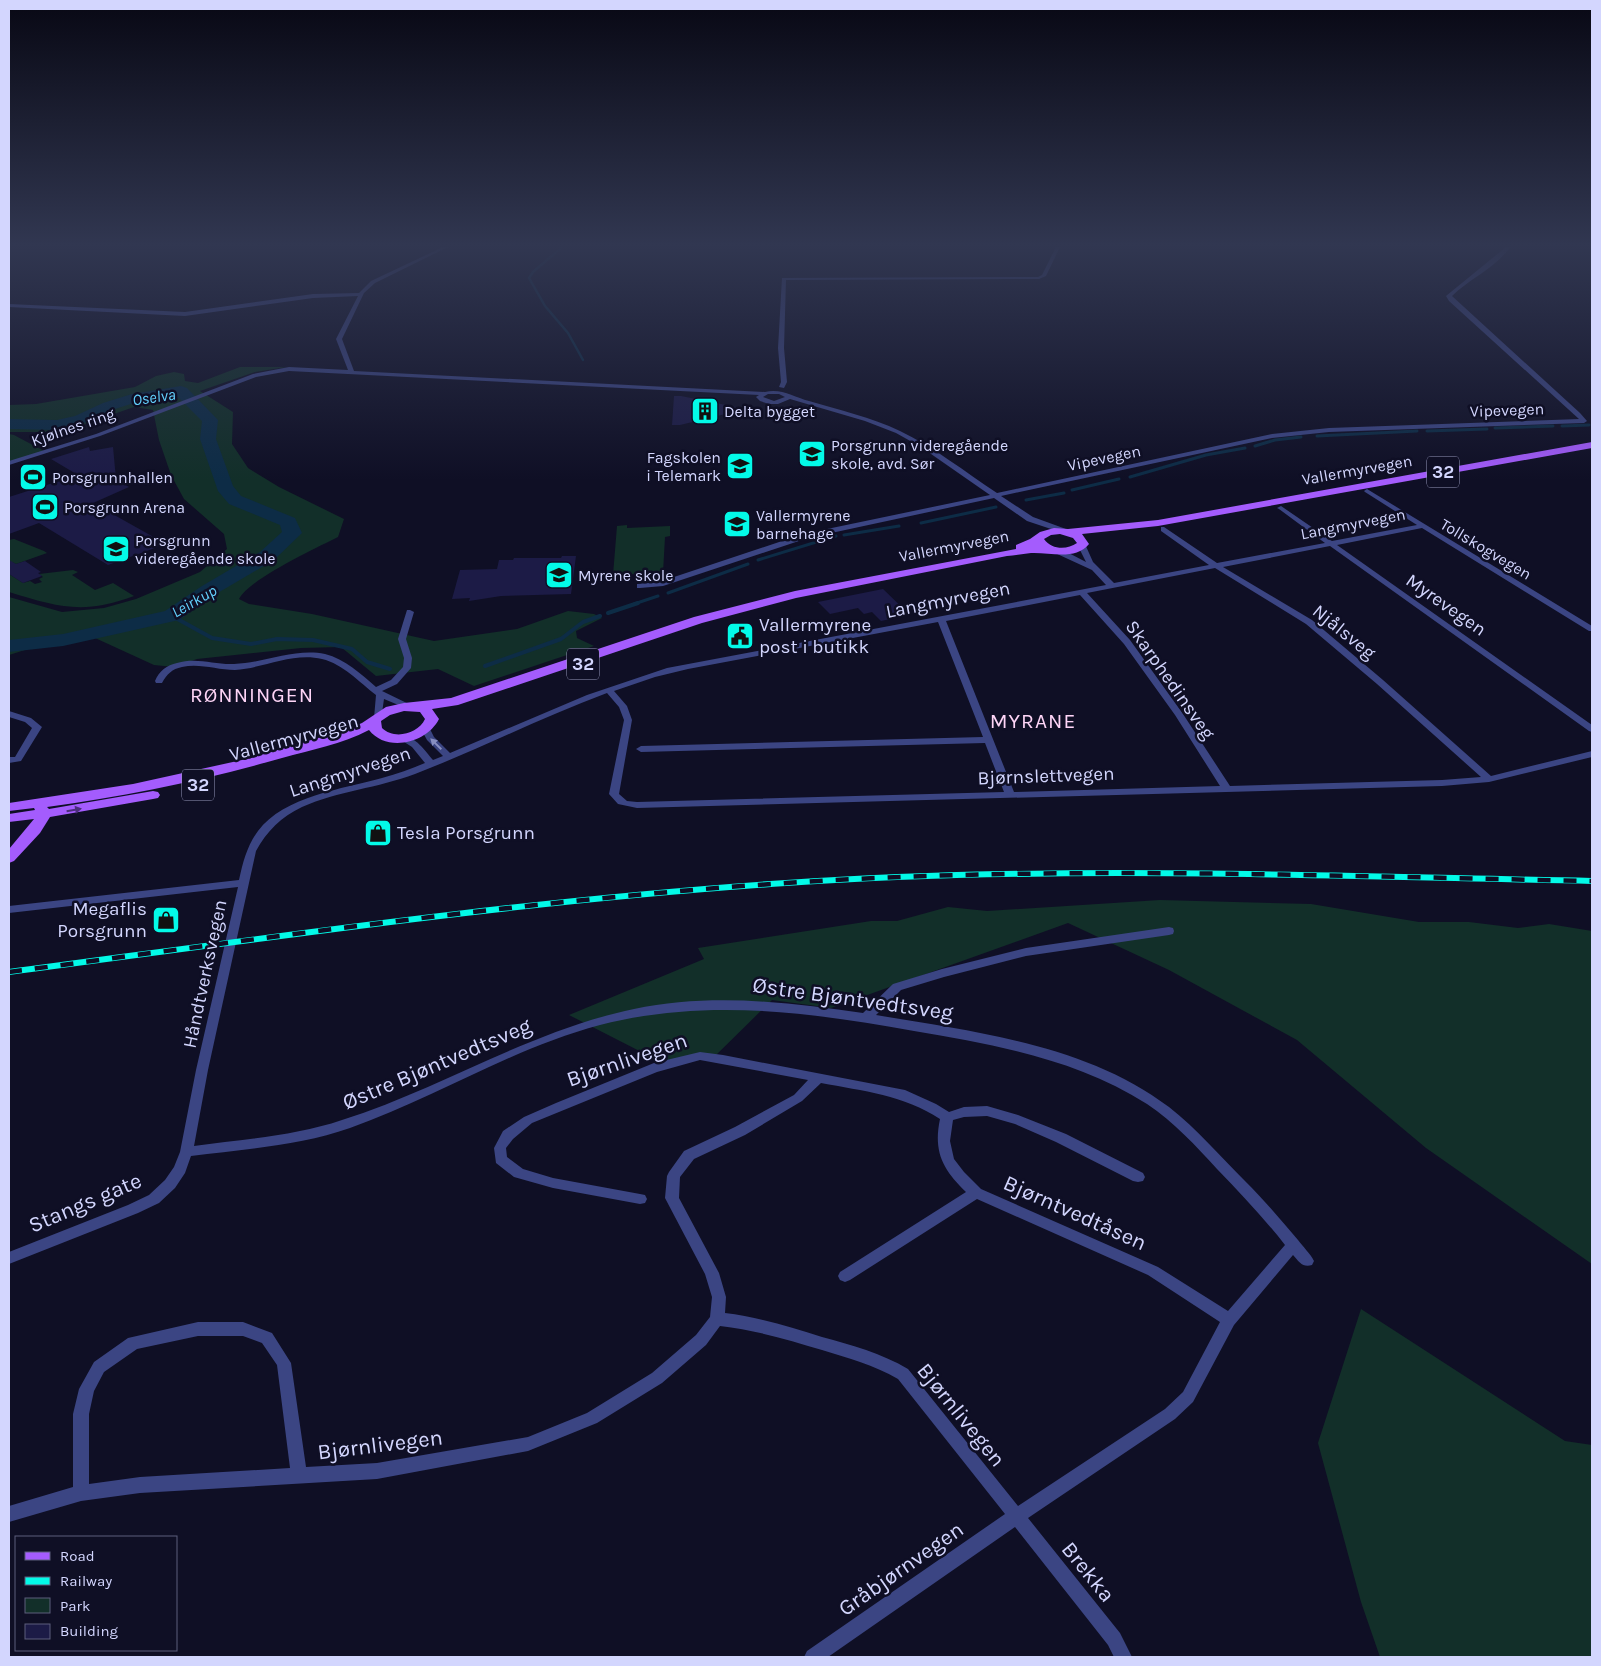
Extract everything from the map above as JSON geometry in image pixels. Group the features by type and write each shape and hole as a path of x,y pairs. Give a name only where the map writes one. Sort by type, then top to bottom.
{"main road":[{"name":"Vallermyrvegen","path":"1083,545 1102,536 1592,445"},
{"name":"Vallermyrvegen","path":"1066,532 1161,526"},
{"name":"32","path":"1040,537 1049,532 1066,532"},
{"path":"1066,532 1080,537 1083,545"},
{"name":"Vallermyrvegen","path":"861,581 913,568 1014,548 1040,537"},
{"path":"1040,537 1042,545 1056,550"},
{"name":"32","path":"1056,550 1072,550 1083,545"},
{"name":"Vallermyrvegen","path":"413,707 453,702 698,620 787,597 1019,551 1056,550"},
{"name":"Vallermyrvegen","path":"429,726 449,711 478,700 704,624 736,611"},
{"name":"32","path":"376,720 392,710 413,707"},
{"path":"413,707 429,713 429,726"},
{"name":"Vallermyrvegen","path":"41,809 216,770 333,739 376,720"},
{"path":"376,720 374,725 377,732 384,736"},
{"name":"32","path":"384,736 403,738 416,735 429,726"},
{"name":"Vallermyrvegen","path":"41,809 186,788 339,745 384,736"},
{"path":"11,817 41,809"},
{"path":"9,858 35,830 41,809"}],"street":[{"path":"345,325 340,339 352,372"},
{"path":"781,325 780,348 784,382 782,387"},
{"name":"Vipevegen","path":"640,586 660,584 806,536 1288,434 1367,428 1584,421 1479,325"},
{"name":"Kjølnes ring","path":"9,463 98,435 245,378 275,371 301,369 738,393 780,392 789,397"},
{"name":"Kjølnes ring","path":"738,393 768,402 783,401"},
{"path":"760,400 760,396 764,393"},
{"path":"783,401 789,397 867,420 898,432 923,446 1030,519 1066,532"},
{"path":"783,401 806,403"},
{"name":"Tollskogvegen","path":"1367,492 1592,629"},
{"name":"Myrevegen","path":"1281,508 1592,729"},
{"path":"1030,519 1040,537"},
{"name":"Njålsveg","path":"1161,526 1216,566 1308,622 1489,778"},
{"name":"Langmyrvegen","path":"280,814 310,801 382,781 431,764 532,719 609,690 672,670 1422,526"},
{"path":"1083,545 1086,556 1096,570 1112,586"},
{"path":"1056,550 1096,570"},
{"name":"Skarphedinsveg","path":"1082,592 1126,642 1179,714 1227,789"},
{"path":"378,692 394,682 407,668 408,658 402,639 410,612"},
{"path":"941,619 1010,795"},
{"path":"159,681 164,672 182,664 200,663 220,667 244,667 298,655 312,654 326,657 338,663 378,692 413,707"},
{"name":"Bjørnslettvegen","path":"609,690 623,706 628,720 614,794 618,801 624,804 1442,783 1489,778 1592,754"},
{"name":"Vallermyrvegen","path":"376,720 378,692"},
{"path":"9,714 28,720 37,727 18,759 9,760"},
{"name":"Langmyrvegen","path":"429,726 430,738 449,757"},
{"name":"Langmyrvegen","path":"403,738 415,744 431,764"},
{"path":"641,749 988,740"},
{"name":"Håndtverksvegen","path":"186,1152 242,883 256,838 270,821 280,814"},
{"path":"9,909 242,883"},
{"path":"866,1018 897,987 942,974 1026,952 1170,931"},
{"name":"Østre Bjøntvedtsveg","path":"186,1152 293,1137 342,1125 423,1094 561,1034 591,1023 637,1011 682,1005 731,1003 792,1008 866,1018 1009,1042 1043,1051 1086,1067 1128,1088 1180,1122 1267,1212 1307,1261"},
{"name":"Bjørnlivegen","path":"640,1199 553,1183 519,1173 501,1159 500,1148 508,1135 528,1120 654,1068 700,1056 818,1078"},
{"path":"717,1319 720,1297 715,1281 672,1198 674,1176 689,1155 740,1131 798,1098 818,1078 905,1095 932,1106 947,1117 964,1112 987,1111 1018,1120 1061,1138 1138,1177"},
{"name":"Bjørntvedtåsen","path":"947,1117 942,1133 948,1162 959,1177 976,1192 1153,1271 1229,1320"},
{"name":"Stangs gate","path":"9,1258 154,1199 170,1184 180,1169 186,1152"},
{"path":"845,1276 976,1192"},
{"path":"1015,1517 1170,1414 1188,1397 1229,1320 1293,1246"},
{"name":"Bjørnlivegen","path":"9,1514 81,1493 140,1485 377,1471 528,1444 592,1418 657,1378 701,1340 717,1319 762,1325 890,1365 903,1374 918,1392 1015,1517"},
{"path":"81,1493 81,1414 87,1389 99,1367 133,1343 198,1329 242,1329 267,1338 284,1363 299,1476"},
{"name":"Gråbjørnvegen","path":"813,1657 1015,1517"},
{"name":"Brekka","path":"1015,1517 1114,1639 1123,1657"}],"green space":[{"path":"240,367 286,367 255,372 200,391 233,412 232,444 248,468 279,487 344,519 338,537 268,574 245,591 239,599 249,604 312,614 434,641 517,629 568,611 594,614 602,618 576,631 577,638 594,646 474,686 438,669 376,676 341,647 301,648 197,659 174,667 154,665 82,632 9,655 9,597 62,612 104,608 136,599 200,572 227,549 224,534 184,499 171,475 159,440 153,410 134,407 74,428 50,432 9,432 9,405 36,404 135,387 156,376 174,372 184,374 185,381 198,383"},
{"path":"9,434 14,435 46,452 9,463"},
{"path":"627,525 627,528 670,526 670,536 665,537 663,573 613,575 617,526"},
{"path":"14,539 47,553 16,564 9,563 9,540"},
{"path":"73,570 78,572 72,575 95,590 113,583 134,596 100,606 71,607 42,602 9,592 9,574 23,583 30,581 35,584 42,582 39,579 43,577 39,574"},
{"path":"1160,900 1311,904 1419,922 1469,922 1518,928 1549,924 1592,931 1592,1264 1426,1148 1297,1040 1169,970 1068,923 831,1008 772,1000 712,1059 663,1063 569,1015 704,959 698,948 871,921 897,921 948,907 987,911"},
{"path":"1361,1309 1565,1441 1592,1445 1592,1657 1380,1657 1361,1602 1318,1443"}],"building":[{"name":"Delta bygget","path":"674,396 746,409 680,425 672,425"},
{"path":"89,447 90,451 113,447 116,479 129,487 93,503 166,544 108,565 39,523 9,534 9,497 78,475 51,459"},
{"name":"Myrene skole","path":"562,556 576,556 571,594 501,596 469,601 470,598 452,599 460,570 497,569 499,560 513,560 514,558 561,558"},
{"path":"9,560 16,564 25,561 41,572 38,573 42,576 23,583 9,574"},
{"path":"883,589 910,615 881,621 872,612 864,614 858,608 830,614 818,602"}],"waterway":[{"path":"561,325 568,333 583,360"},
{"name":"Leirkup","path":"9,424 57,425 81,419 109,406 138,397 181,391 210,420 208,439 224,487 235,500 288,522 292,533 267,556 209,590 172,616 63,640 9,646"},
{"path":"1562,426 1589,425"},
{"path":"1495,428 1553,426"},
{"path":"1427,431 1487,429"},
{"path":"1317,436 1417,431"},
{"path":"1255,446 1275,440 1301,437"},
{"path":"1130,477 1206,455 1245,448"},
{"path":"1072,490 1119,479"},
{"path":"1026,500 1064,493"},
{"path":"921,523 996,507"},
{"path":"844,535 899,526"},
{"path":"758,560 836,536"},
{"path":"668,593 748,564"},
{"path":"634,604 658,596"},
{"path":"608,613 638,603"},
{"path":"172,616 212,638 251,644 277,639 313,640 352,649 367,662 390,669"},
{"path":"485,666 561,639 583,622 600,616"}],"railway":[{"path":"9,972 397,921 591,899 786,883 987,874 1088,873 1189,873 1592,881"}],"place":[{"name":"Delta bygget","path":"705,411"},
{"name":"Porsgrunn videregående skole, avd. Sør","path":"812,454"},
{"name":"Fagskolen i Telemark","path":"740,466"},
{"name":"Porsgrunnhallen","path":"33,477"},
{"name":"Porsgrunn Arena","path":"45,507"},
{"name":"Vallermyrene barnehage","path":"737,524"},
{"name":"Porsgrunn videregående skole","path":"116,549"},
{"name":"Myrene skole","path":"559,575"},
{"name":"Vallermyrene post i butikk","path":"740,636"},
{"name":"Tesla Porsgrunn","path":"378,833"},
{"name":"Megaflis Porsgrunn","path":"166,920"}],"district":[{"name":"RØNNINGEN","path":"252,695"},
{"name":"MYRANE","path":"1033,721"}],"water label":[{"name":"Oselva","path":"154,397"}]}
